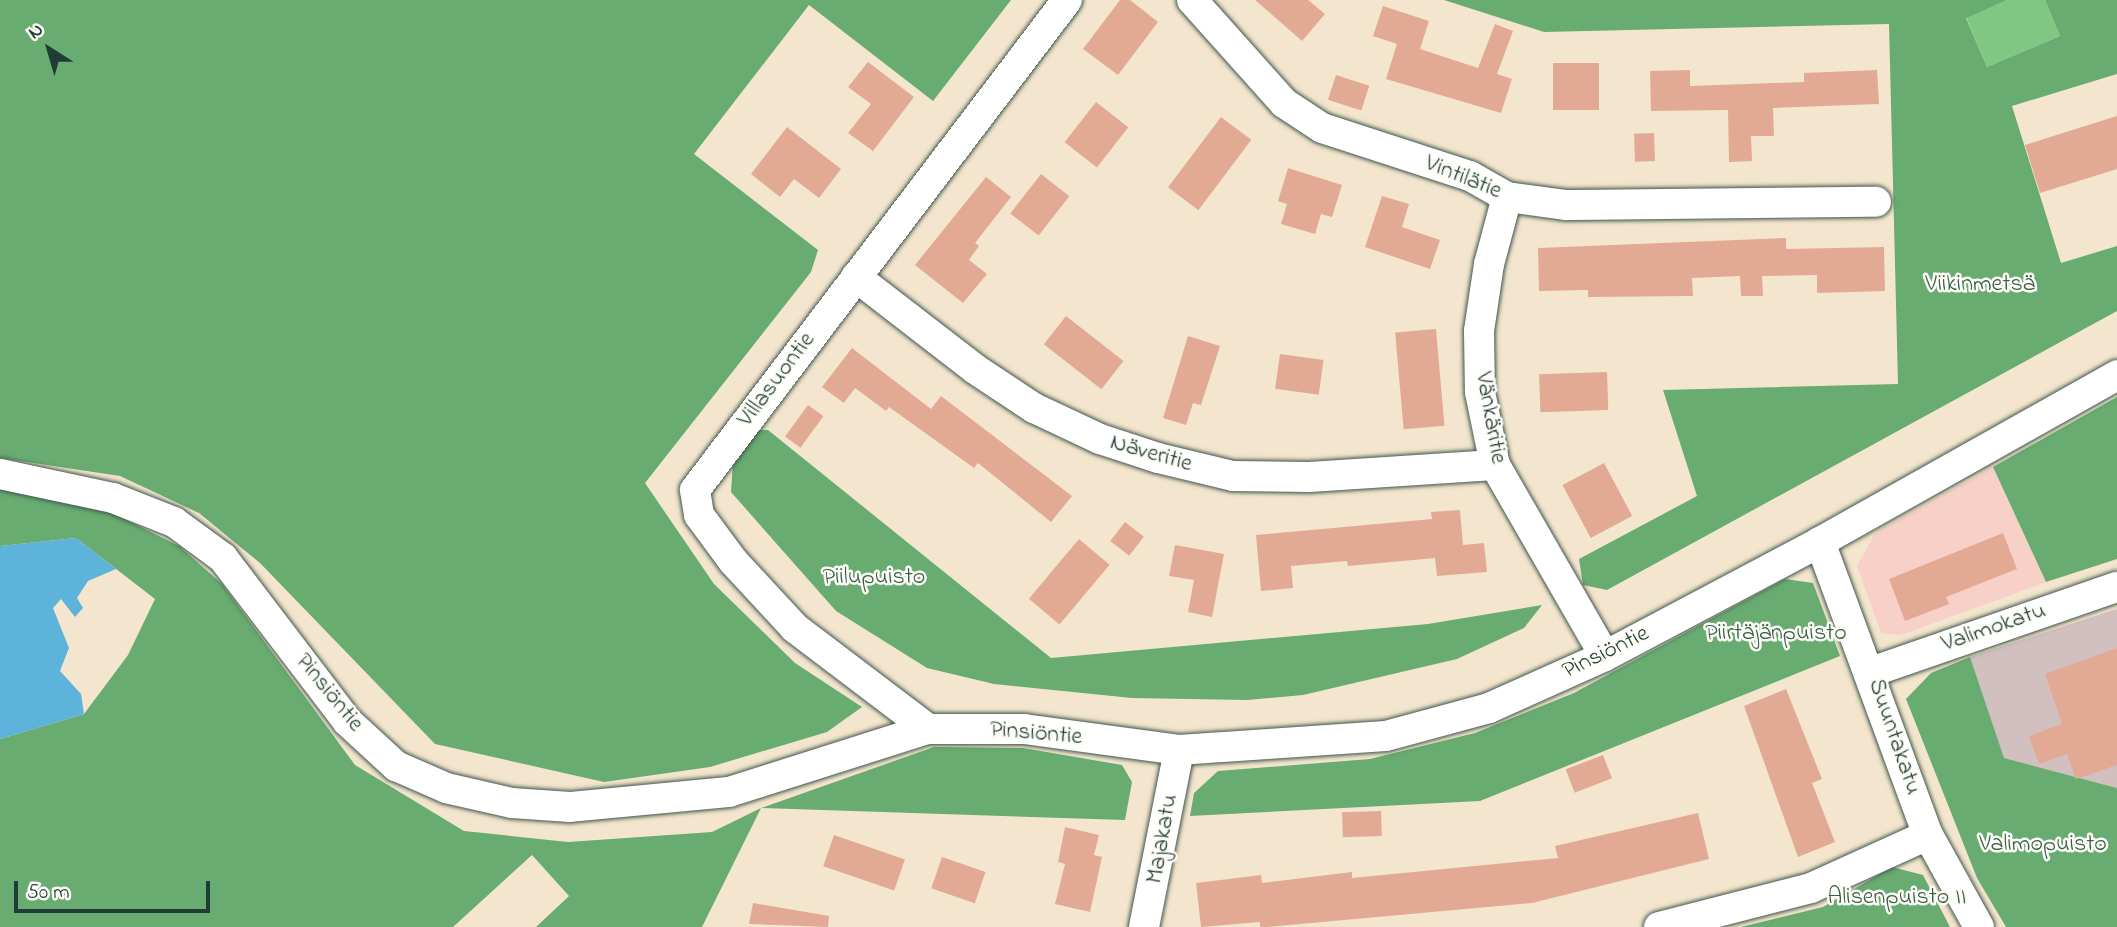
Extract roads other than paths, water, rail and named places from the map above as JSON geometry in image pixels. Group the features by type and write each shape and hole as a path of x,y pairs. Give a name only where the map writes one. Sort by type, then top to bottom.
{"street":[{"name":"Villasuontie","path":"928,729 795,628 733,561 699,515 695,490 1068,0"},
{"name":"Vintilätie","path":"1192,0 1247,66 1284,103 1322,128 1471,176 1507,197 1566,205 1876,201"},
{"name":"Vänkäritie","path":"1507,197 1489,264 1479,331 1480,392 1495,465 1605,656"},
{"name":"Näveritie","path":"856,277 975,369 1034,408 1100,439 1158,458 1233,476 1309,477 1495,465"},
{"name":"Pinsiöntie","path":"0,474 113,498 174,522 223,558 347,721 396,766 446,788 512,803 570,807 729,792 928,729 1024,729 1179,750 1386,736 1489,708 1605,656 1821,542 2117,375"},
{"name":"Suuntakatu","path":"1821,542 1871,672 1928,835 1979,927"},
{"name":"Valimokatu","path":"1871,672 2117,587"},
{"name":"Majakatu","path":"1144,927 1179,750"},
{"path":"1659,927 1811,888 1928,835"}],"water":[{"path":"76,538 116,569 88,581 77,598 83,608 75,617 61,599 53,608 69,648 60,671 81,694 84,714 0,739 0,546"}],"park label":[{"name":"Viikinmetsä","path":"1980,285"},
{"name":"Piilupuisto","path":"874,578"},
{"name":"Piirtäjänpuisto","path":"1776,634"},
{"name":"Valimopuisto","path":"2043,845"},
{"name":"Alisenpuisto II","path":"1897,898"}]}
